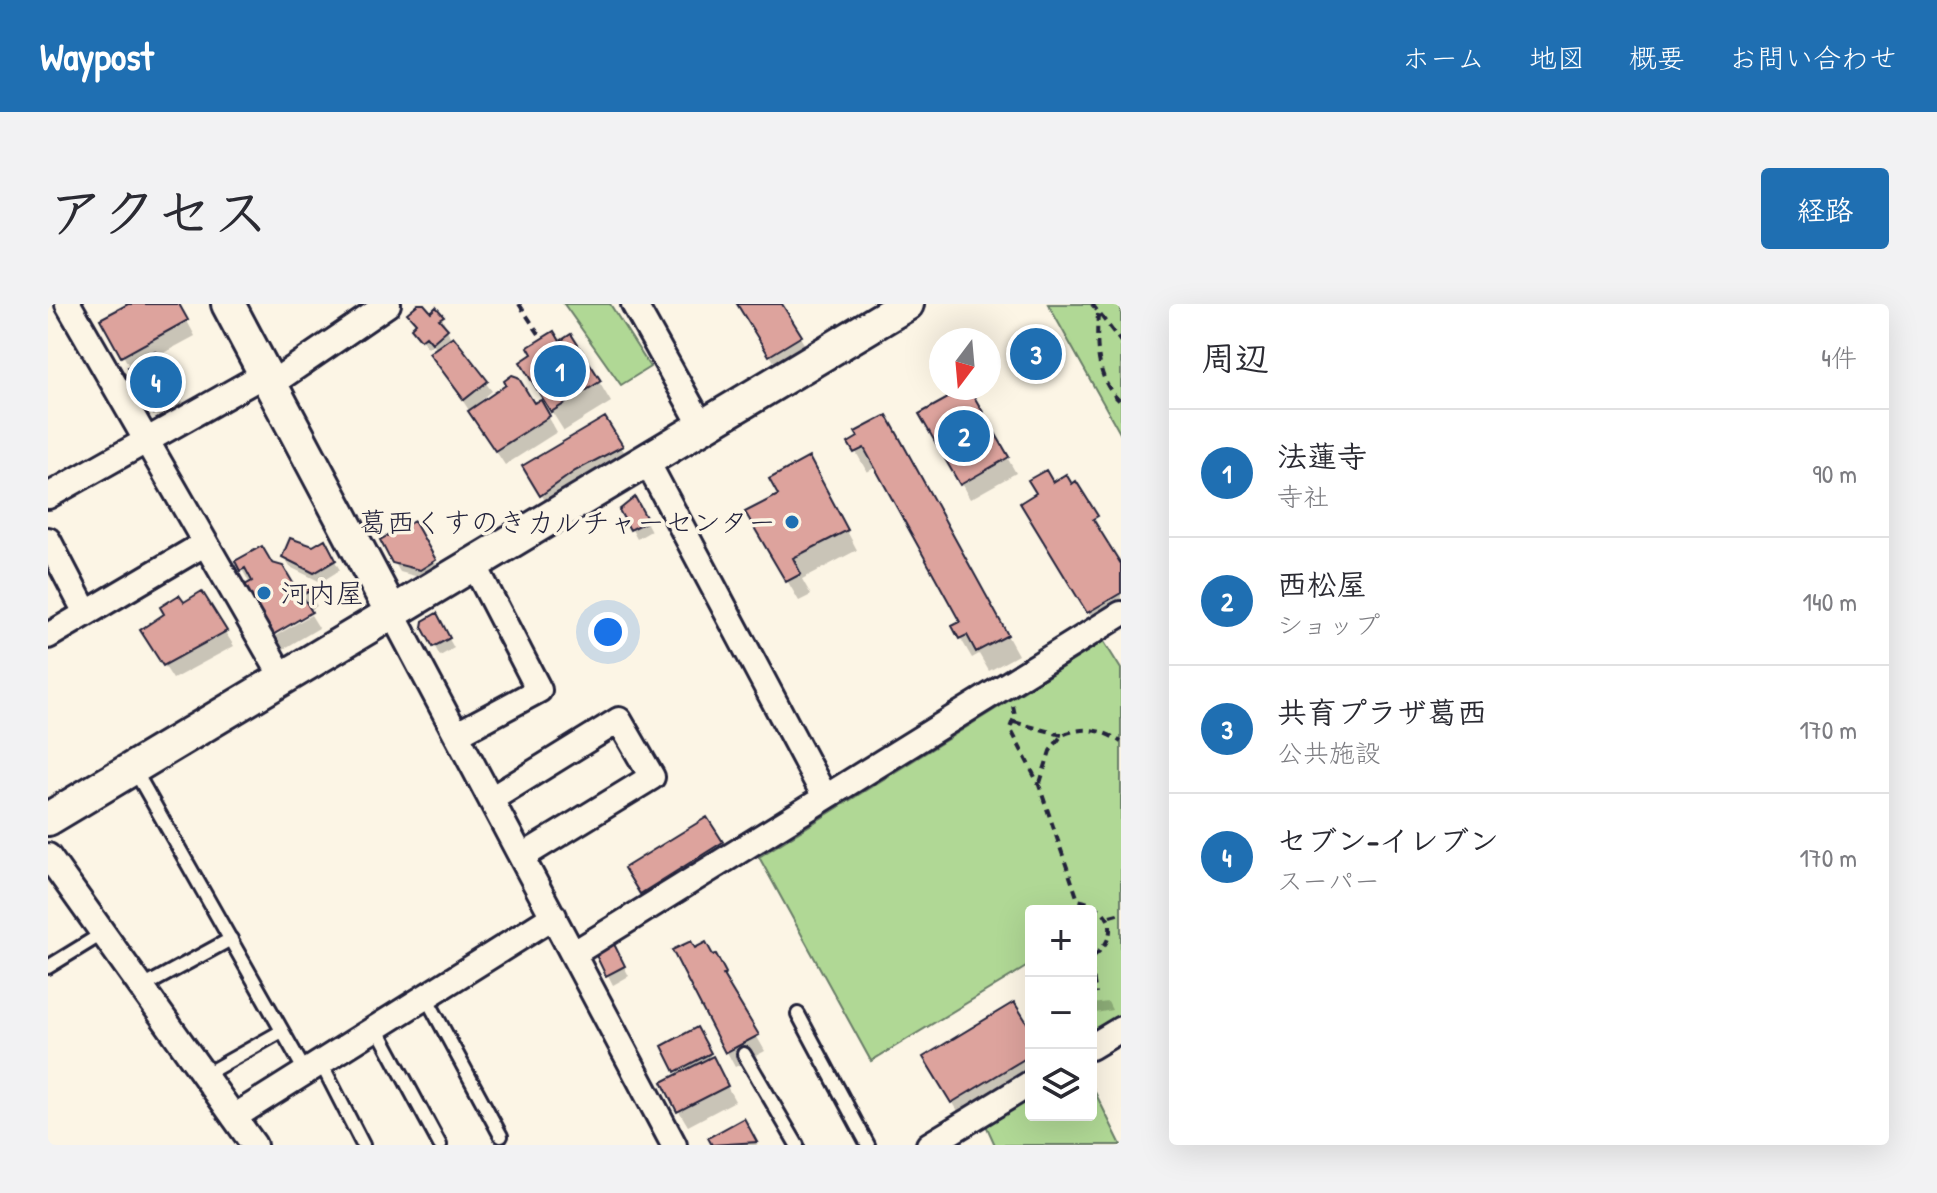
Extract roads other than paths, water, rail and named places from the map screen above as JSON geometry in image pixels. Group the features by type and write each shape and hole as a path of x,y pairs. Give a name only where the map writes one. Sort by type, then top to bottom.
{"street":[{"path":"68,304 283,678"},
{"path":"228,304 459,733 674,1145"},
{"path":"48,496 144,439 268,379 388,304"},
{"path":"634,304 702,426"},
{"path":"48,819 906,304"},
{"path":"646,460 825,797"},
{"path":"48,540 86,613"},
{"path":"48,636 204,544"},
{"path":"459,733 539,690 480,576"},
{"path":"573,954 1121,614"},
{"path":"493,798 619,720 652,777 523,856"},
{"path":"48,856 254,1145"},
{"path":"234,1117 554,916"},
{"path":"1097,1043 1121,1029"},
{"path":"929,1145 1025,1087"}],"lane":[{"path":"134,768 282,1031 313,1068 363,1145"},
{"path":"48,967 105,932"},
{"path":"143,987 231,939"},
{"path":"426,997 501,1136"},
{"path":"798,1014 868,1145"},
{"path":"377,1028 440,1145"},
{"path":"204,1075 282,1031"},
{"path":"744,1054 797,1145"}],"place":[{"name":"共育プラザ葛西","path":"1036,354"},
{"name":"法蓮寺","path":"560,371"},
{"name":"セブン-イレブン","path":"156,382"},
{"name":"西松屋","path":"964,436"},
{"name":"葛西くすのきカルチャーセンター","path":"792,522"},
{"name":"河内屋","path":"264,593"}]}
